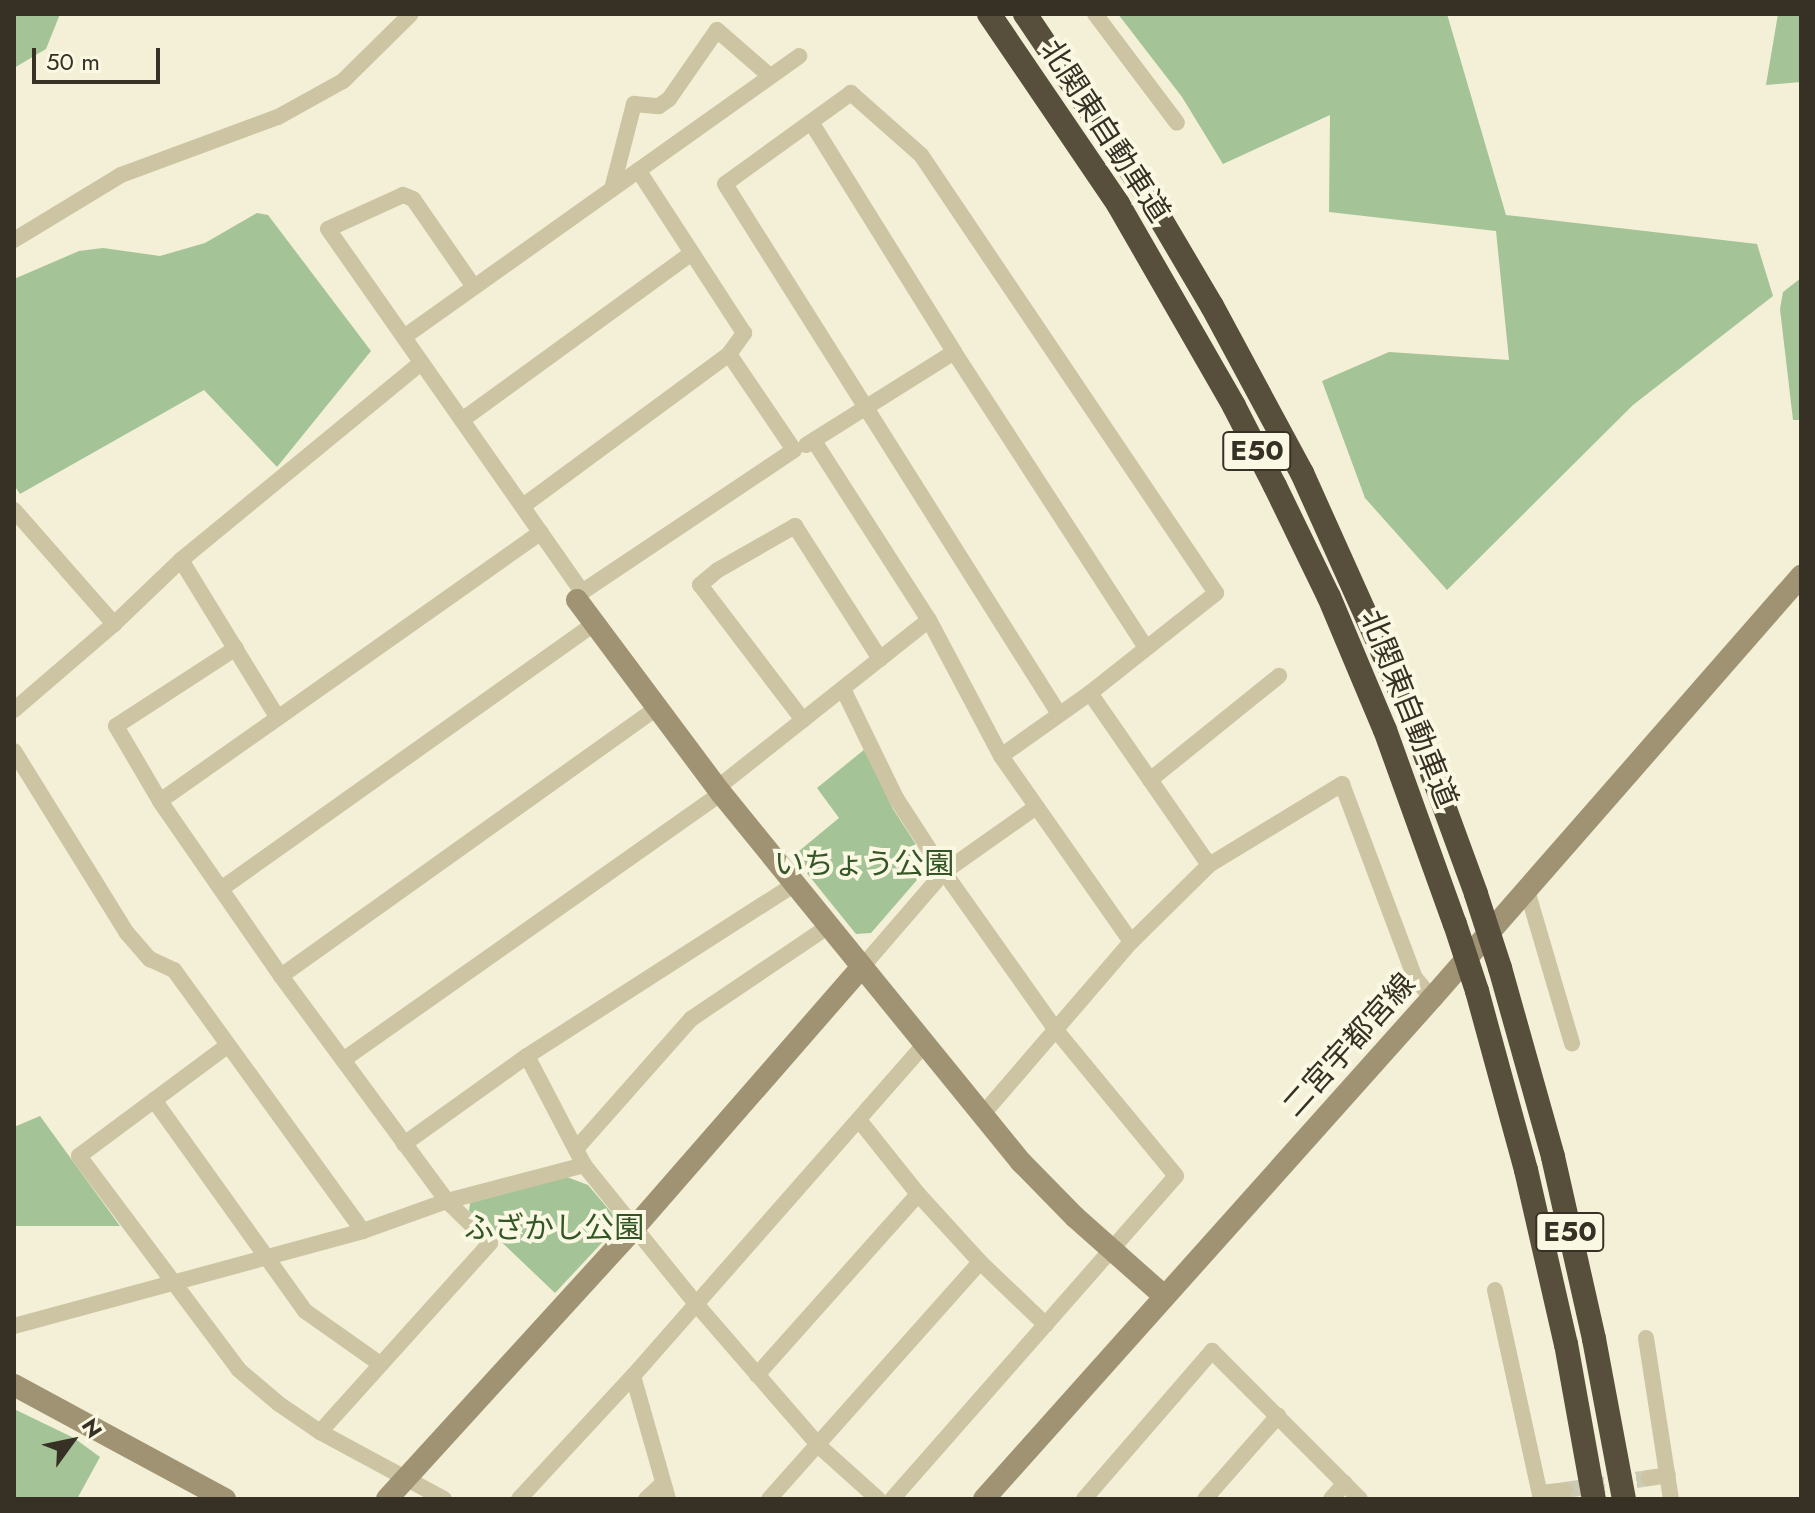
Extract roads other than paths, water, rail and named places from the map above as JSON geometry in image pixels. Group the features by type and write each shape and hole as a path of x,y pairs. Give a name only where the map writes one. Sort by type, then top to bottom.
{"highway":[{"name":"北関東自動車道","path":"989,14 1118,204 1268,473 1329,597 1385,730 1477,991 1533,1199 1566,1344 1594,1499"},
{"name":"北関東自動車道","path":"1025,14 1143,189 1212,306 1302,473 1411,716 1500,968 1553,1157 1594,1339 1624,1499"}],"street":[{"path":"14,240 121,175 278,117 343,81 411,14"},
{"path":"1095,14 1177,123"},
{"path":"612,189 634,104 659,106 669,99 717,30 770,76"},
{"path":"404,337 799,56"},
{"path":"1001,756 1090,693 1216,593 921,155 851,93 725,184 1059,714"},
{"path":"811,122 954,352 1146,648"},
{"path":"523,506 729,354 744,333 638,170"},
{"path":"474,287 413,199 403,195 328,229 541,532 594,624 719,790 983,1114 1075,1217 1164,1296"},
{"path":"462,420 692,253"},
{"path":"579,596 794,450 814,441 954,352"},
{"path":"729,354 794,450"},
{"path":"14,710 114,624 181,560 421,363"},
{"path":"814,441 929,620 1001,756 1131,942"},
{"path":"14,510 114,624"},
{"path":"803,720 700,585 718,570 795,526 880,659"},
{"path":"160,801 541,532"},
{"path":"181,560 278,718"},
{"name":"二宮宇都宮線","path":"984,1499 1432,998 1801,576"},
{"path":"343,1060 719,790 929,620"},
{"path":"221,889 594,624"},
{"path":"236,648 116,726 160,801 281,976 447,1201 490,1243 320,1432"},
{"path":"1150,780 1279,676"},
{"path":"843,689 896,798 944,872 1055,1029 1176,1176 892,1499"},
{"path":"1090,693 1209,865"},
{"path":"281,976 657,708"},
{"path":"14,751 127,933 150,959 174,970 363,1231"},
{"path":"983,1114 1131,942 1209,865 1342,784 1415,978 1432,998"},
{"path":"387,1499 635,1227 944,872 1036,807"},
{"path":"404,1144 527,1056 795,884"},
{"path":"1526,887 1572,1043"},
{"path":"576,1149 691,1019 829,926"},
{"path":"519,1499 697,1305 925,1044"},
{"path":"227,1046 79,1156 239,1370 279,1404 320,1432 444,1499"},
{"path":"527,1056 584,1165 697,1305 819,1446 878,1499"},
{"path":"154,1100 305,1311 380,1364"},
{"path":"859,1120 918,1194 980,1262 1046,1325"},
{"path":"14,1326 170,1281 363,1231 447,1201 584,1165"},
{"path":"757,1375 918,1194"},
{"path":"769,1499 980,1262"},
{"path":"1495,1290 1541,1496 1565,1490"},
{"path":"1646,1338 1671,1499"},
{"path":"1084,1499 1212,1351 1360,1499"},
{"path":"633,1376 665,1492 646,1499"},
{"path":"14,1385 225,1499"},
{"path":"1205,1499 1278,1416"},
{"path":"1649,1478 1668,1475"},
{"path":"1331,1499 1345,1483"}],"tunnel":[{"path":"1565,1490 1649,1478"}],"park label":[{"name":"いちょう公園","path":"864,864"},
{"name":"ふざかし公園","path":"554,1228"}]}
